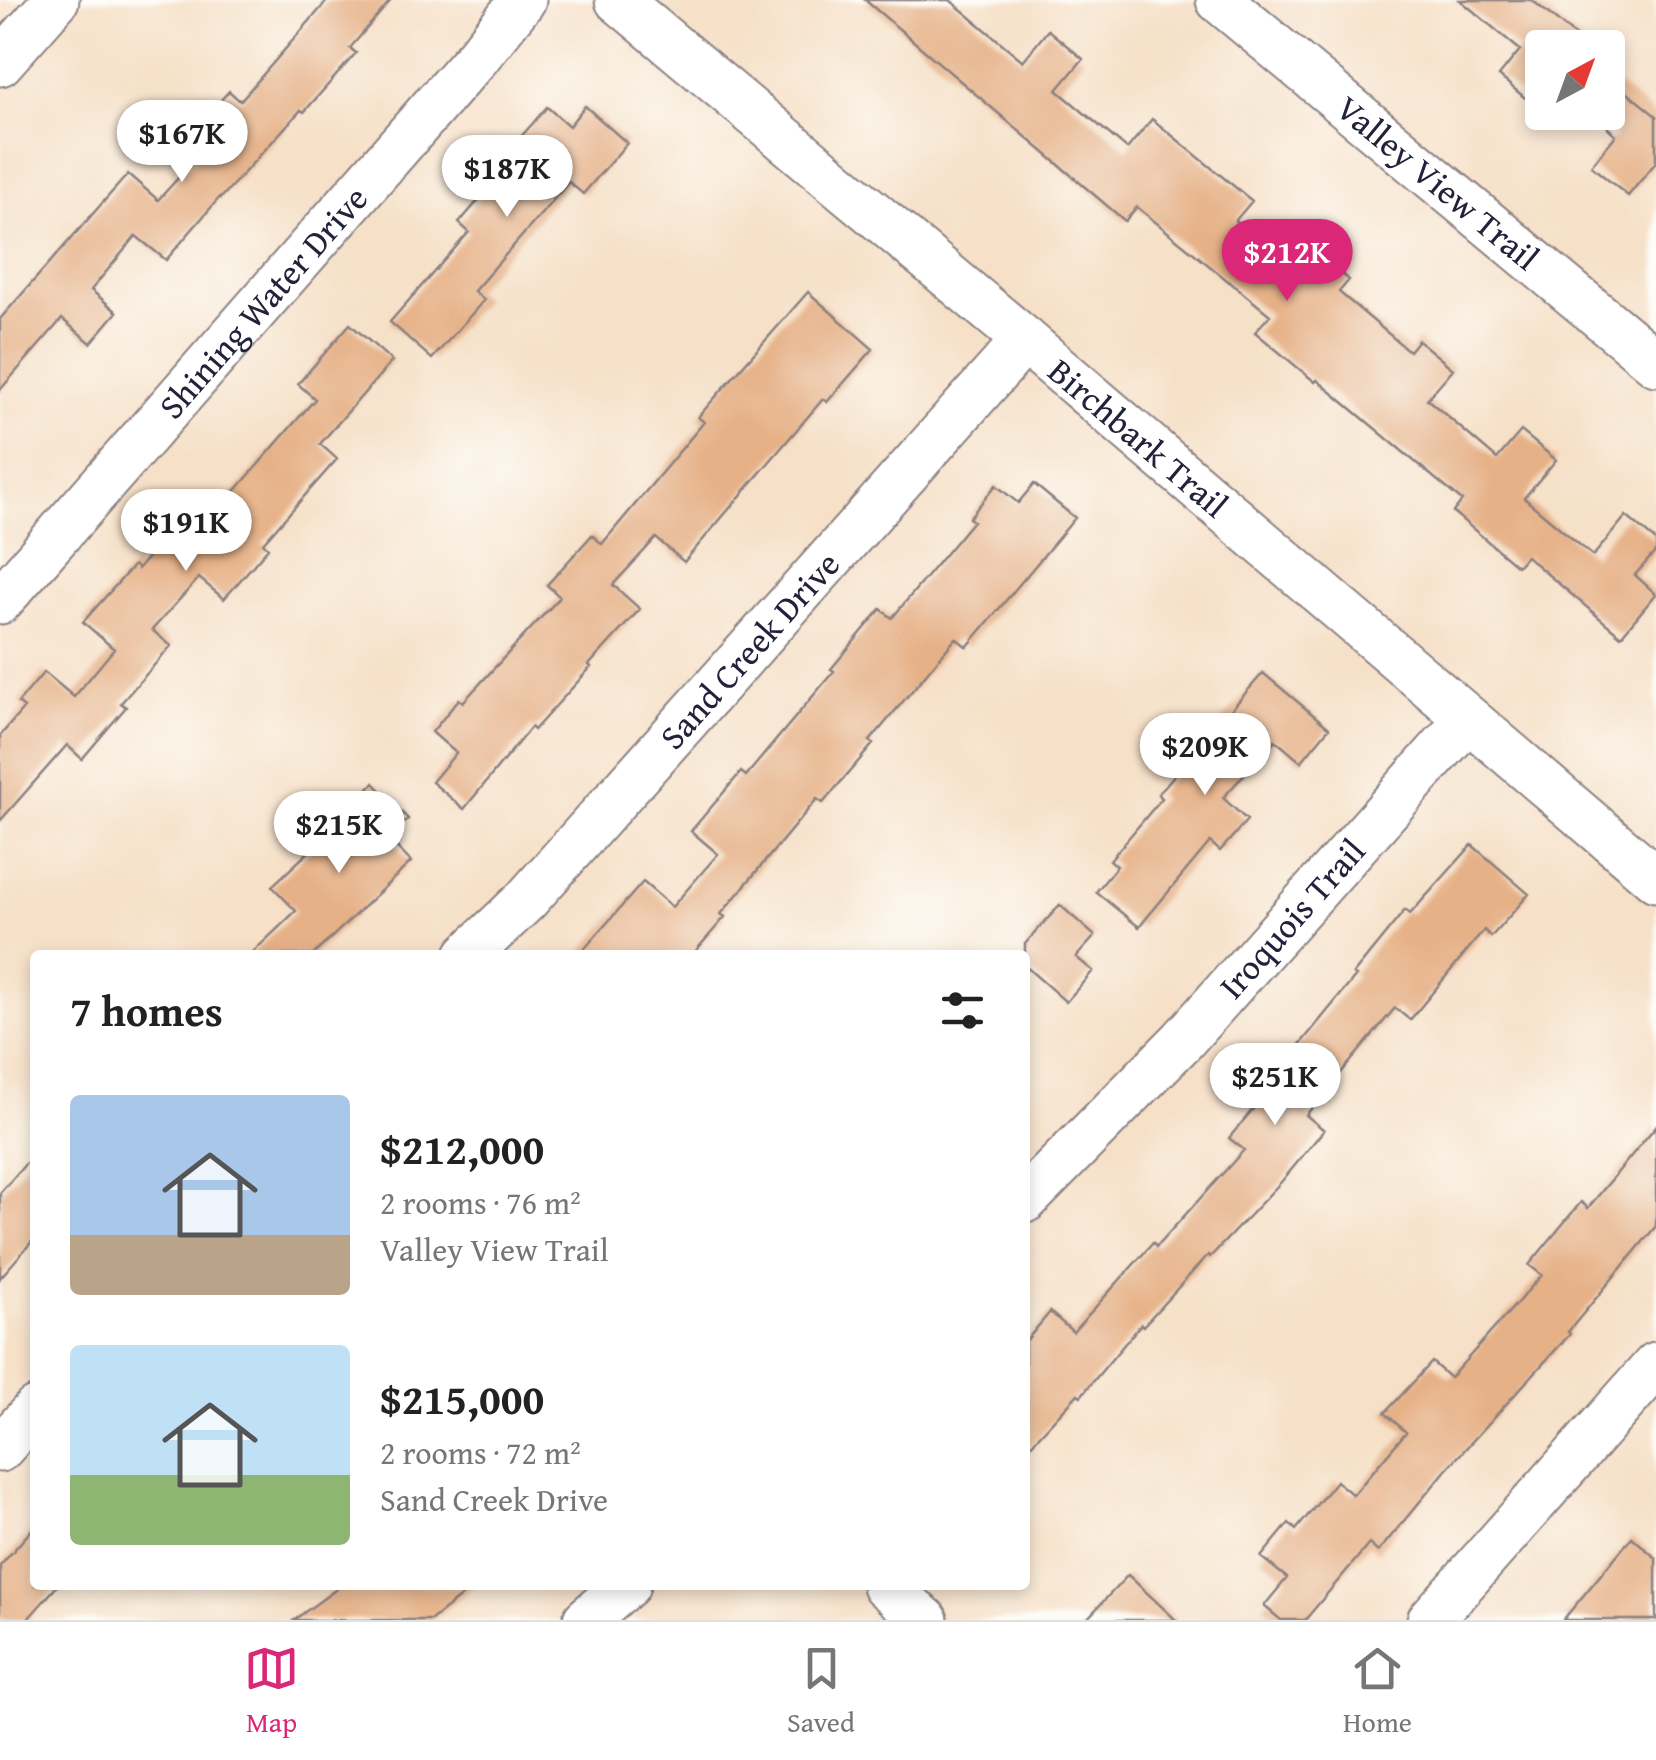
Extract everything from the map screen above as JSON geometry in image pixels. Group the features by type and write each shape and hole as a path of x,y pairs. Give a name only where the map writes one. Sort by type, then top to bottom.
{"street":[{"path":"0,64 56,0"},
{"name":"Shining Water Drive","path":"0,601 523,0"},
{"name":"Birchbark Trail","path":"618,0 1656,879"},
{"name":"Valley View Trail","path":"1219,0 1656,363"},
{"name":"Sand Creek Drive","path":"473,950 526,900 1024,340"},
{"name":"Iroquois Trail","path":"1030,1195 1183,1040 1468,720"},
{"path":"1430,1620 1656,1365"},
{"path":"0,1449 30,1416"},
{"path":"586,1620 621,1590"},
{"path":"891,1590 926,1620"}],"building":[{"path":"328,0 391,0 350,48 356,53 166,260 136,236 91,290 117,312 91,343 62,319 0,390 0,319 128,174 158,200 212,141 197,127 229,91 240,101"},
{"path":"865,0 950,0 1023,61 1048,30 1083,59 1057,90 1127,149 1152,119 1252,201 1235,221 1303,276 1320,256 1349,280 1339,292 1409,351 1418,340 1453,369 1427,399 1497,459 1521,431 1556,460 1524,498 1593,556 1626,516 1656,541 1656,551 1635,575 1656,594 1621,636 1526,556 1517,566 1453,512 1462,501 1255,332 1270,315 1137,207 1125,221"},
{"path":"1460,0 1532,0 1568,30 1525,30 1525,98 1499,76 1520,50"},
{"path":"1625,91 1656,116 1656,162 1628,196 1591,166 1616,135 1610,130 1625,130"},
{"path":"585,106 627,143 583,194 569,182 474,291 484,300 432,359 390,322 469,232 459,223 526,145 519,139 547,107 569,126"},
{"path":"808,292 873,349 827,402 823,399 684,562 656,538 613,585 640,609 534,730 531,727 464,809 432,782 456,753 432,732 459,699 463,702 560,597 547,585 592,535 602,544 704,422 698,417"},
{"path":"350,324 392,361 320,444 337,459 263,543 268,548 224,599 199,578 152,630 171,646 121,703 126,707 82,759 67,745 0,821 0,736 24,708 18,703 44,672 74,697 114,649 83,622 134,565 138,569 187,512 204,527 315,399 298,384"},
{"path":"1034,484 1075,518 967,647 956,638 823,803 817,799 721,914 725,917 696,950 583,950 643,882 672,907 718,854 691,831 741,772 746,776 881,609 892,618 973,521 969,518 996,485 1018,503"},
{"path":"1263,673 1329,728 1301,762 1275,740 1223,798 1247,820 1220,851 1210,842 1139,927 1096,892 1117,866 1110,860 1162,798 1158,794"},
{"path":"374,783 408,819 388,838 411,862 318,950 255,950 296,911 272,886 329,833 325,829"},
{"path":"1472,845 1529,894 1491,937 1484,930 1410,1020 1395,1008 1306,1115 1324,1130 1282,1181 1141,1324 1081,1396 1078,1394 1030,1446 1030,1336 1050,1312 1073,1332 1244,1150 1229,1138 1292,1062 1288,1059 1356,976 1353,974 1405,910 1410,914"},
{"path":"1060,905 1095,936 1076,957 1093,971 1066,1002 1030,970 1030,950 1025,950 1025,944"},
{"path":"1656,1126 1656,1226 1570,1334 1447,1469 1378,1552 1369,1544 1305,1620 1281,1620 1264,1606 1287,1578 1261,1557 1289,1523 1296,1530 1336,1481 1353,1495 1406,1432 1385,1413 1432,1362 1450,1378 1542,1275 1529,1265 1581,1202 1588,1208"},
{"path":"30,1159 30,1244 0,1278 0,1193"},
{"path":"30,1532 30,1590 54,1590 27,1620 0,1620 0,1566"},
{"path":"1632,1537 1656,1558 1656,1620 1563,1620"},
{"path":"1128,1575 1176,1620 1086,1620"},
{"path":"335,1590 470,1590 431,1620 294,1620"}]}
